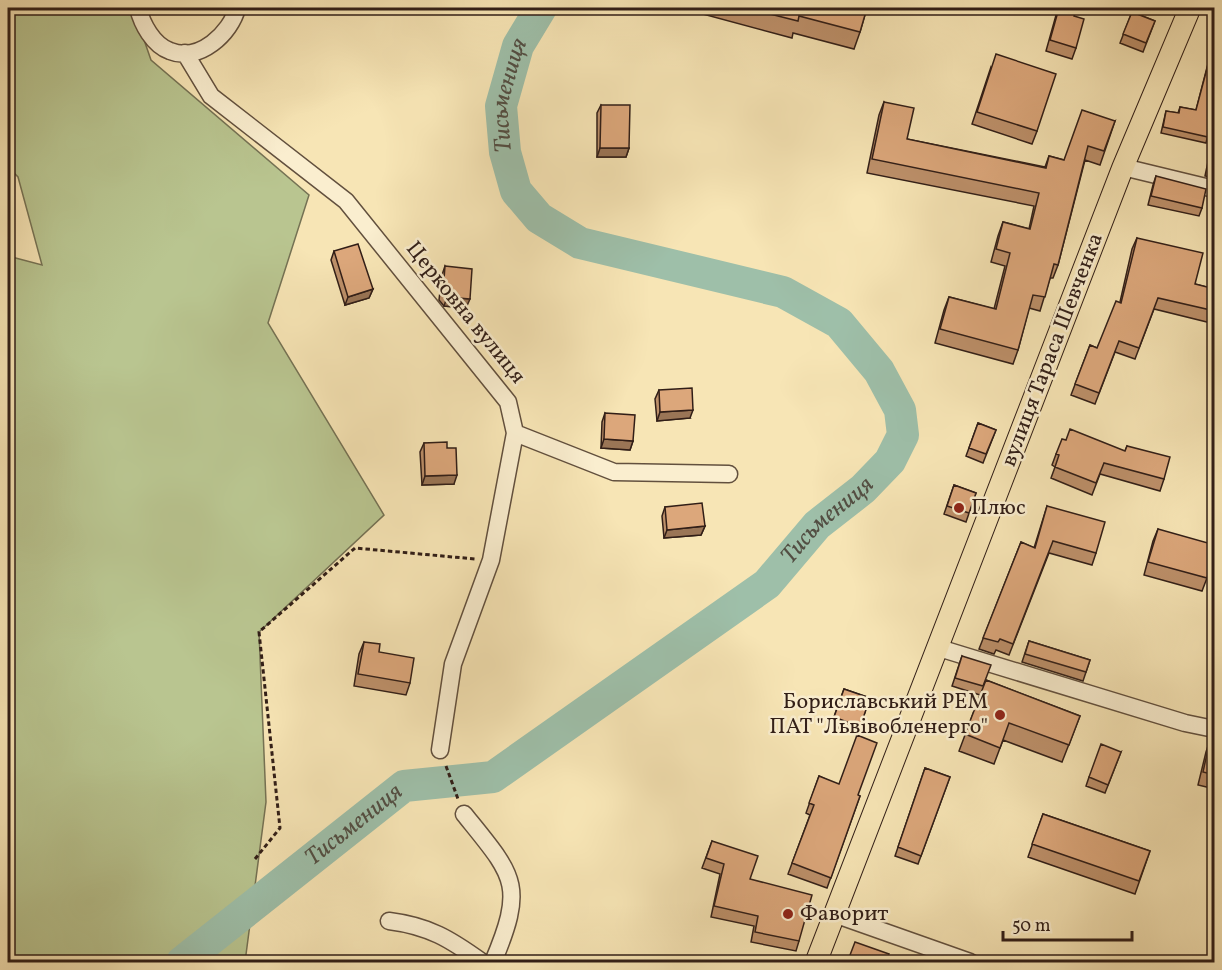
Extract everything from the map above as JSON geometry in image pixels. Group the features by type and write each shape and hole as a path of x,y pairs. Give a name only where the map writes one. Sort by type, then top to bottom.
{"main road":[{"name":"вулиця Тараса Шевченка","path":"816,963 1186,9"}],"street":[{"path":"138,8 141,22 156,41 170,51 185,53 206,48 224,34 237,8"},
{"name":"Церковна вулиця","path":"185,53 211,96 346,201 508,402 515,433 491,560 453,664 440,750"},
{"path":"1123,167 1215,189"},
{"path":"515,433 614,472 729,474"},
{"path":"939,648 1185,723 1215,729"},
{"path":"464,814 505,866 512,883 512,897 504,937 493,963"},
{"path":"834,914 970,963"},
{"path":"389,921 417,925 455,943 482,963"}],"path":[{"path":"255,859 280,828 259,632 355,548 491,560"},
{"path":"440,750 464,814"}],"green space":[{"path":"8,8 133,8 151,60 309,195 268,323 384,515 259,632 266,802 245,962 8,962 8,256 42,265 18,177 8,167"}],"building":[{"path":"746,8 867,8 860,32 799,16 798,21"},
{"path":"1059,8 1077,8 1074,16 1084,19 1076,48 1050,40"},
{"path":"1132,12 1155,21 1146,43 1123,34"},
{"path":"1215,27 1215,108 1208,137 1163,127 1166,111 1179,113 1180,107 1196,110 1213,46 1210,45"},
{"path":"996,54 1056,74 1037,131 977,112"},
{"path":"884,102 914,108 907,139 1046,168 1049,156 1064,160 1082,110 1115,121 1104,151 1088,146 1058,265 1054,264 1045,297 1033,295 1018,350 940,329 949,297 996,309 1010,253 996,249 1003,222 1030,229 1039,193 872,159"},
{"path":"601,105 630,105 629,148 600,148"},
{"path":"1213,146 1215,146 1215,166 1209,165"},
{"path":"1156,176 1206,189 1202,208 1151,196"},
{"path":"1137,238 1203,253 1195,284 1215,289 1215,311 1158,298 1139,348 1119,341 1099,393 1075,384 1090,345 1097,348 1116,301 1121,303"},
{"path":"358,244 373,289 348,297 334,251"},
{"path":"445,266 472,269 470,299 447,297 443,292"},
{"path":"692,388 693,410 660,412 659,390"},
{"path":"605,413 635,415 633,441 604,439"},
{"path":"978,423 996,430 986,454 969,448"},
{"path":"1070,429 1125,451 1127,446 1170,457 1164,479 1104,463 1096,483 1055,467 1059,455 1056,454 1062,439 1066,440"},
{"path":"447,442 447,448 456,448 457,475 425,476 424,443"},
{"path":"954,485 976,493 969,513 947,506"},
{"path":"702,503 705,526 667,530 665,507"},
{"path":"1047,506 1105,522 1096,553 1053,541 1013,644 1000,639 998,642 983,638 1021,542 1035,548"},
{"path":"1158,529 1215,545 1207,578 1148,562"},
{"path":"1029,641 1090,660 1086,672 1025,654"},
{"path":"364,642 380,644 379,652 414,658 410,683 358,674"},
{"path":"962,656 991,665 983,686 955,678"},
{"path":"986,680 1080,716 1069,745 1009,723 1000,748 965,734"},
{"path":"844,689 870,698 860,727 834,717"},
{"path":"857,735 877,743 831,878 792,863 814,805 809,803 819,776 839,784"},
{"path":"1210,740 1215,740 1215,775 1203,772"},
{"path":"1101,744 1121,752 1108,785 1089,777"},
{"path":"925,768 950,777 921,856 898,847"},
{"path":"1043,814 1150,851 1139,881 1032,844"},
{"path":"712,841 758,856 750,879 812,895 799,941 755,932 758,916 714,906 724,864 706,858"},
{"path":"855,942 889,954 885,963 847,963"}],"waterway":[{"name":"Тисьмениця","path":"182,962 404,786 493,777 767,584 817,525 863,489 890,461 903,435 900,410 879,371 839,323 783,292 580,243 539,218 516,191 505,152 501,106 518,46 541,8"}],"place":[{"name":"Плюс","path":"959,508"},
{"name":"Бориславський РЕМ ПАТ \"Львівобленерго\"","path":"1000,715"},
{"name":"Фаворит","path":"788,914"}]}
